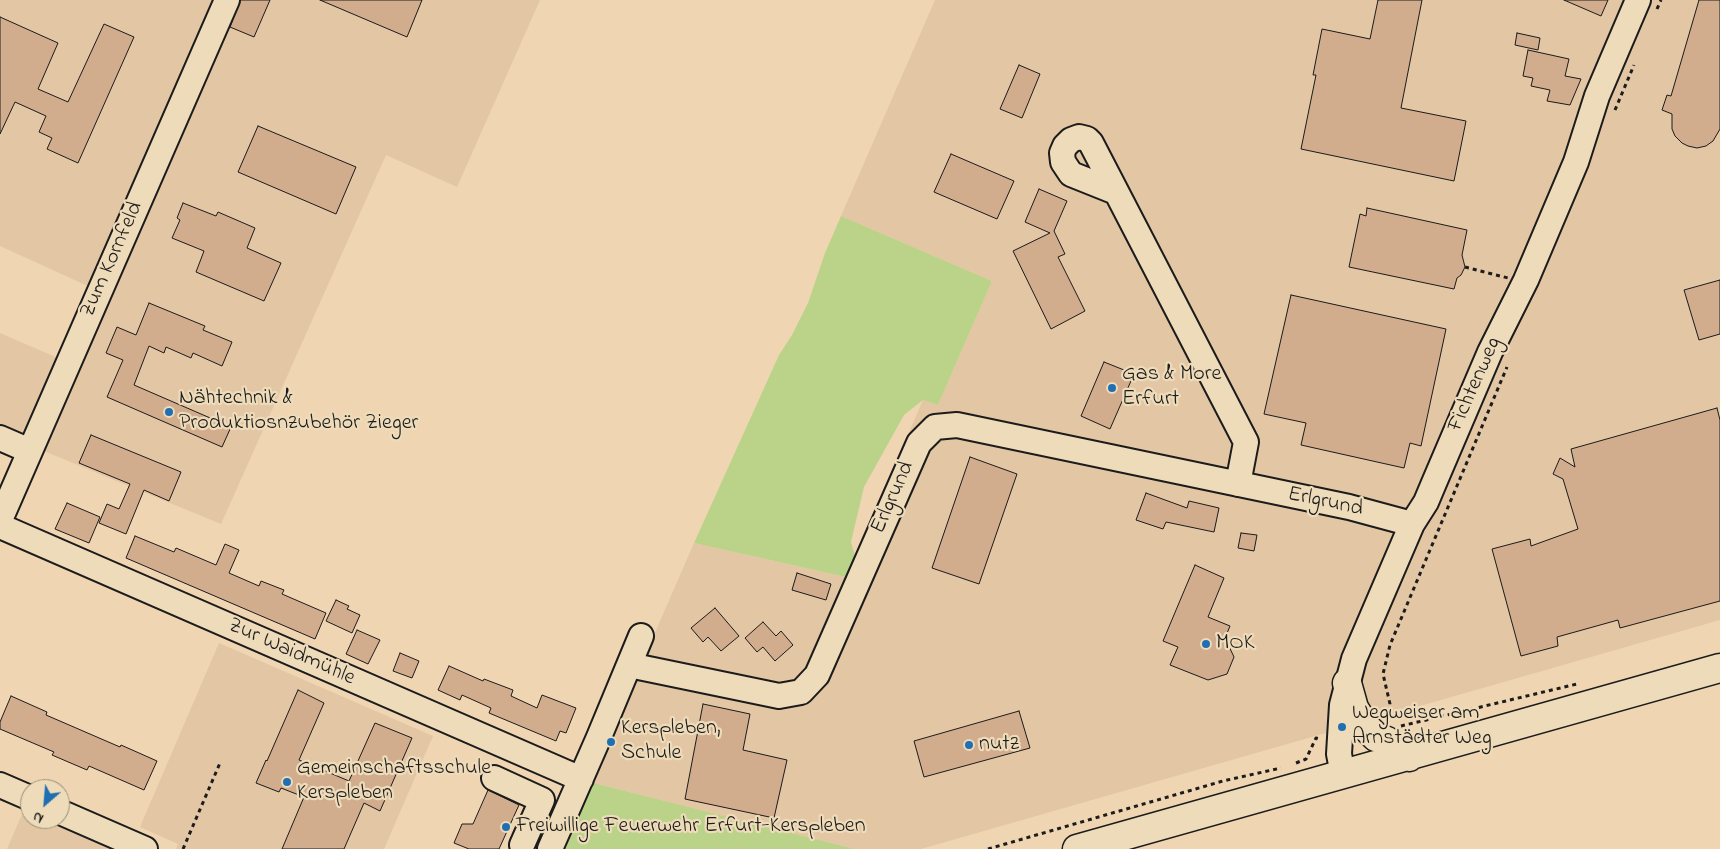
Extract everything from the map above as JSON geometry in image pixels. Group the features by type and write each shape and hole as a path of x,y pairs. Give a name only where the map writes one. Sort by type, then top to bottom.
{"main road":[{"path":"1077,849 1720,668"},
{"path":"1347,683 1354,708 1365,726 1380,733 1387,741 1409,756"}],"street":[{"name":"Zum Kornfeld","path":"0,520 226,0"},
{"name":"Fichtenweg","path":"1343,775 1339,762 1342,705 1354,659 1412,524 1426,502 1490,352 1526,280 1576,162 1597,96 1647,7"},
{"path":"1116,192 1135,225 1246,442 1238,484"},
{"name":"Erlgrund","path":"629,665 780,696 802,692 817,675 918,443 935,427 957,425 1349,507 1412,524"},
{"path":"0,438 30,451"},
{"name":"Zur Waidmühle","path":"0,526 581,779"},
{"path":"494,778 542,800 526,836 553,843 641,636"},
{"path":"0,785 20,794"},
{"path":"70,816 145,849"}],"path":[{"path":"1647,7 1661,0"},
{"path":"1614,112 1637,57"},
{"path":"1464,267 1505,277"},
{"path":"1380,733 1389,720 1390,704 1383,674 1390,644 1509,362"},
{"path":"1380,733 1583,683"},
{"path":"1291,766 1306,759 1316,738 1340,742"},
{"path":"183,849 220,763"},
{"path":"988,849 1223,781 1284,767"}],"shaded area":[{"path":"0,0 540,0 457,187 386,155 221,524 0,433 0,333 58,358 90,287 0,246"},
{"path":"935,0 1720,0 1720,620 921,849 855,849 590,782 694,543 846,577 923,400 938,405 992,281 841,216"},
{"name":"Gemeinschaftsschule Kerspleben","path":"219,643 433,736 384,849 176,849 178,844 140,827"},
{"path":"20,819 20,829 70,829 70,824 127,849 7,849"}],"green space":[{"path":"841,216 992,281 938,405 923,400 904,415 864,487 851,542 855,556 846,577 694,543 779,355 792,335 808,303 825,253"},
{"path":"590,782 855,849 561,849"}],"building":[{"path":"240,0 270,0 254,37 230,27"},
{"path":"320,0 422,0 407,37"},
{"path":"1378,0 1422,0 1401,108 1466,121 1454,181 1301,149 1316,75 1313,75 1322,29 1370,39"},
{"path":"1564,0 1608,0 1601,16"},
{"path":"1699,0 1720,0 1720,129 1713,141 1706,146 1697,148 1682,143 1675,136 1672,129 1672,114 1662,110 1667,95 1671,96"},
{"path":"0,17 58,43 38,89 68,102 104,24 134,37 78,163 47,149 52,138 39,132 46,116 15,102 0,134"},
{"path":"1517,33 1540,38 1538,50 1515,45"},
{"path":"1528,50 1569,59 1565,76 1581,79 1570,105 1547,101 1550,90 1531,86 1533,78 1523,76"},
{"path":"1019,65 1040,74 1022,118 1000,109"},
{"path":"258,126 356,167 336,214 238,172"},
{"path":"951,154 1014,181 997,219 934,192"},
{"path":"1039,189 1067,201 1054,231 1065,254 1058,257 1085,311 1051,329 1013,251 1050,233 1025,222"},
{"path":"183,203 216,216 218,212 255,228 247,248 281,263 264,301 196,272 204,251 172,238 180,220 177,218"},
{"path":"1367,208 1467,230 1462,255 1465,267 1457,278 1454,289 1349,267 1360,214 1366,216"},
{"path":"1720,280 1720,334 1699,340 1684,290"},
{"path":"1291,295 1446,329 1421,446 1410,443 1404,468 1301,445 1306,423 1264,414"},
{"path":"149,303 205,326 203,330 232,342 222,366 193,353 191,358 166,347 164,353 149,346 134,385 231,427 222,447 107,397 123,360 106,353 117,327 136,335"},
{"path":"1104,362 1134,374 1110,429 1081,416"},
{"path":"1717,408 1720,420 1720,601 1620,628 1618,620 1557,637 1558,646 1521,656 1492,549 1530,539 1531,546 1578,529 1563,479 1553,474 1560,458 1575,467 1571,449"},
{"path":"91,435 181,472 169,501 144,490 126,534 99,523 107,504 119,509 130,484 79,463"},
{"path":"970,457 1017,474 979,584 932,568"},
{"path":"1146,493 1187,508 1189,501 1219,508 1214,532 1166,522 1163,529 1136,520"},
{"path":"67,503 100,517 89,543 55,529"},
{"path":"1241,533 1257,535 1254,551 1238,548"},
{"path":"135,536 174,552 176,548 216,565 225,544 239,550 229,573 259,586 261,581 284,590 282,594 326,613 315,639 126,558"},
{"path":"1195,565 1224,578 1208,617 1230,626 1225,638 1234,657 1227,674 1208,680 1170,665 1178,647 1163,641"},
{"path":"797,573 831,584 826,600 792,590"},
{"path":"336,600 349,606 347,609 360,615 352,633 326,621"},
{"path":"715,608 739,636 721,651 708,637 703,642 691,628"},
{"path":"763,622 776,636 781,631 793,645 775,661 763,647 757,652 745,638"},
{"path":"357,630 380,640 368,664 346,654"},
{"path":"400,653 419,661 412,678 393,671"},
{"path":"449,666 483,681 484,679 513,690 511,696 537,708 542,695 576,708 566,733 560,731 556,741 489,713 491,708 462,695 460,700 438,690"},
{"path":"298,690 324,703 299,760 349,781 375,723 412,738 380,811 364,803 344,849 282,849 304,797 281,788 279,792 256,783"},
{"path":"11,696 47,712 46,715 157,761 144,790 89,766 87,770 52,755 54,752 0,729 0,722"},
{"path":"703,704 750,714 743,750 787,760 774,818 685,799"},
{"path":"1019,711 1030,748 924,777 914,741"},
{"path":"488,790 519,805 499,849 469,849 454,843 462,824 473,824"}],"place":[{"name":"Gas & More Erfurt","path":"1112,388"},
{"name":"Nähtechnik & Produktiosnzubehör Zieger","path":"169,412"},
{"name":"MOK","path":"1206,644"},
{"name":"Wegweiser am Arnstädter Weg","path":"1342,727"},
{"name":"Kerspleben, Schule","path":"611,742"},
{"name":"nutz","path":"969,745"},
{"name":"Gemeinschaftsschule Kerspleben","path":"287,782"},
{"name":"Freiwillige Feuerwehr Erfurt-Kerspleben","path":"506,827"}]}
